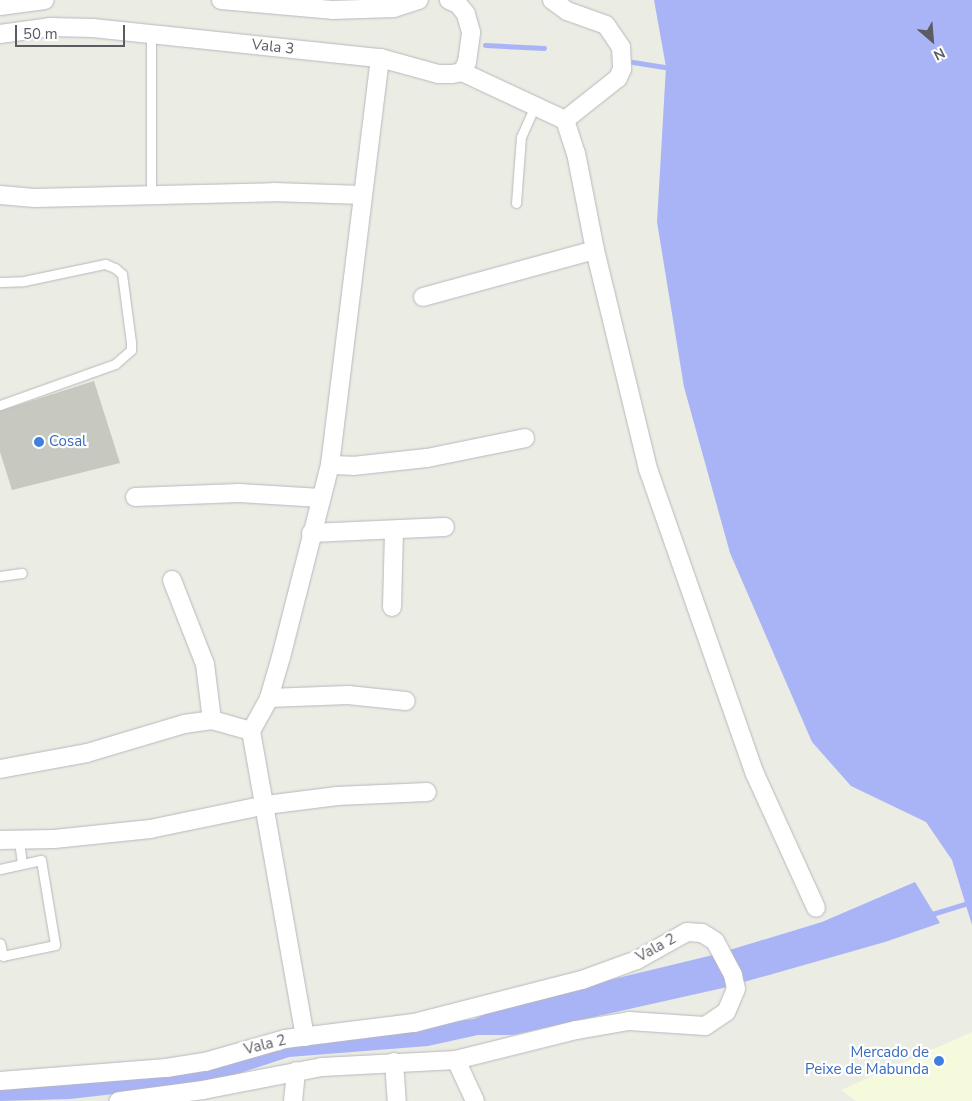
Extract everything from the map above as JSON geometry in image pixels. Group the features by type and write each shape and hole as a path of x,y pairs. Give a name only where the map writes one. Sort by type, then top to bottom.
{"street":[{"path":"0,6 45,0"},
{"path":"221,0 332,10 367,5 394,8 419,0"},
{"path":"448,0 458,4 466,14 471,32 465,67 534,108 565,120"},
{"path":"552,0 567,11 606,25 621,47 622,69 618,78 565,120"},
{"name":"Vala 3","path":"0,34 69,27 380,58 438,74 465,67"},
{"path":"305,1037 266,805 251,731 268,698 310,533 330,465 380,58"},
{"path":"565,120 576,153 595,250 648,469 755,774 816,908"},
{"path":"0,196 35,198 274,192 362,195"},
{"path":"423,297 595,250"},
{"path":"330,465 353,466 427,458 525,438"},
{"path":"135,497 239,493 321,498"},
{"path":"310,533 445,527"},
{"path":"392,607 394,530"},
{"path":"172,580 205,664 212,720"},
{"path":"268,698 348,695 406,701"},
{"path":"0,769 87,753 184,724 212,720 251,731"},
{"path":"0,840 150,829 266,805 337,796 427,792"},
{"name":"Vala 2","path":"0,1081 166,1068 305,1037 414,1022 582,980 637,960 687,932 702,932 715,941 729,963 736,989 726,1012 705,1026 629,1021 576,1030 456,1060 394,1062 296,1070 204,1090 119,1101"},
{"path":"456,1060 475,1101"},
{"path":"394,1062 397,1101"},
{"path":"293,1101 296,1070"}],"lane":[{"path":"151,35 151,194"},
{"path":"516,203 521,137 534,108"},
{"path":"0,282 24,281 105,264 115,268 122,274 131,342 131,350 115,364 0,405"},
{"path":"0,576 22,573"},
{"path":"19,840 22,864"},
{"path":"0,869 41,860 55,945 3,956 0,943"}],"shaded area":[{"name":"Mercado de Peixe de Mabunda","path":"972,1032 972,1101 856,1101 841,1090"}],"water":[{"path":"654,0 972,0 972,925 952,860 926,822 851,786 812,742 730,553 684,387 657,222 666,67"},
{"path":"915,882 940,923 885,942 723,988 513,1035 478,1035 428,1046 289,1057 210,1083 70,1099 0,1101 0,1088 70,1085 114,1073 284,1042 474,1019 506,1005 713,955 822,922"}],"building":[{"path":"94,381 120,463 12,490 0,452 0,411"}],"waterway":[{"path":"485,45 544,48"},
{"path":"633,62 666,67"},
{"path":"929,915 966,904"}],"place":[{"name":"Cosal","path":"39,442"},
{"name":"Mercado de Peixe de Mabunda","path":"939,1061"}]}
